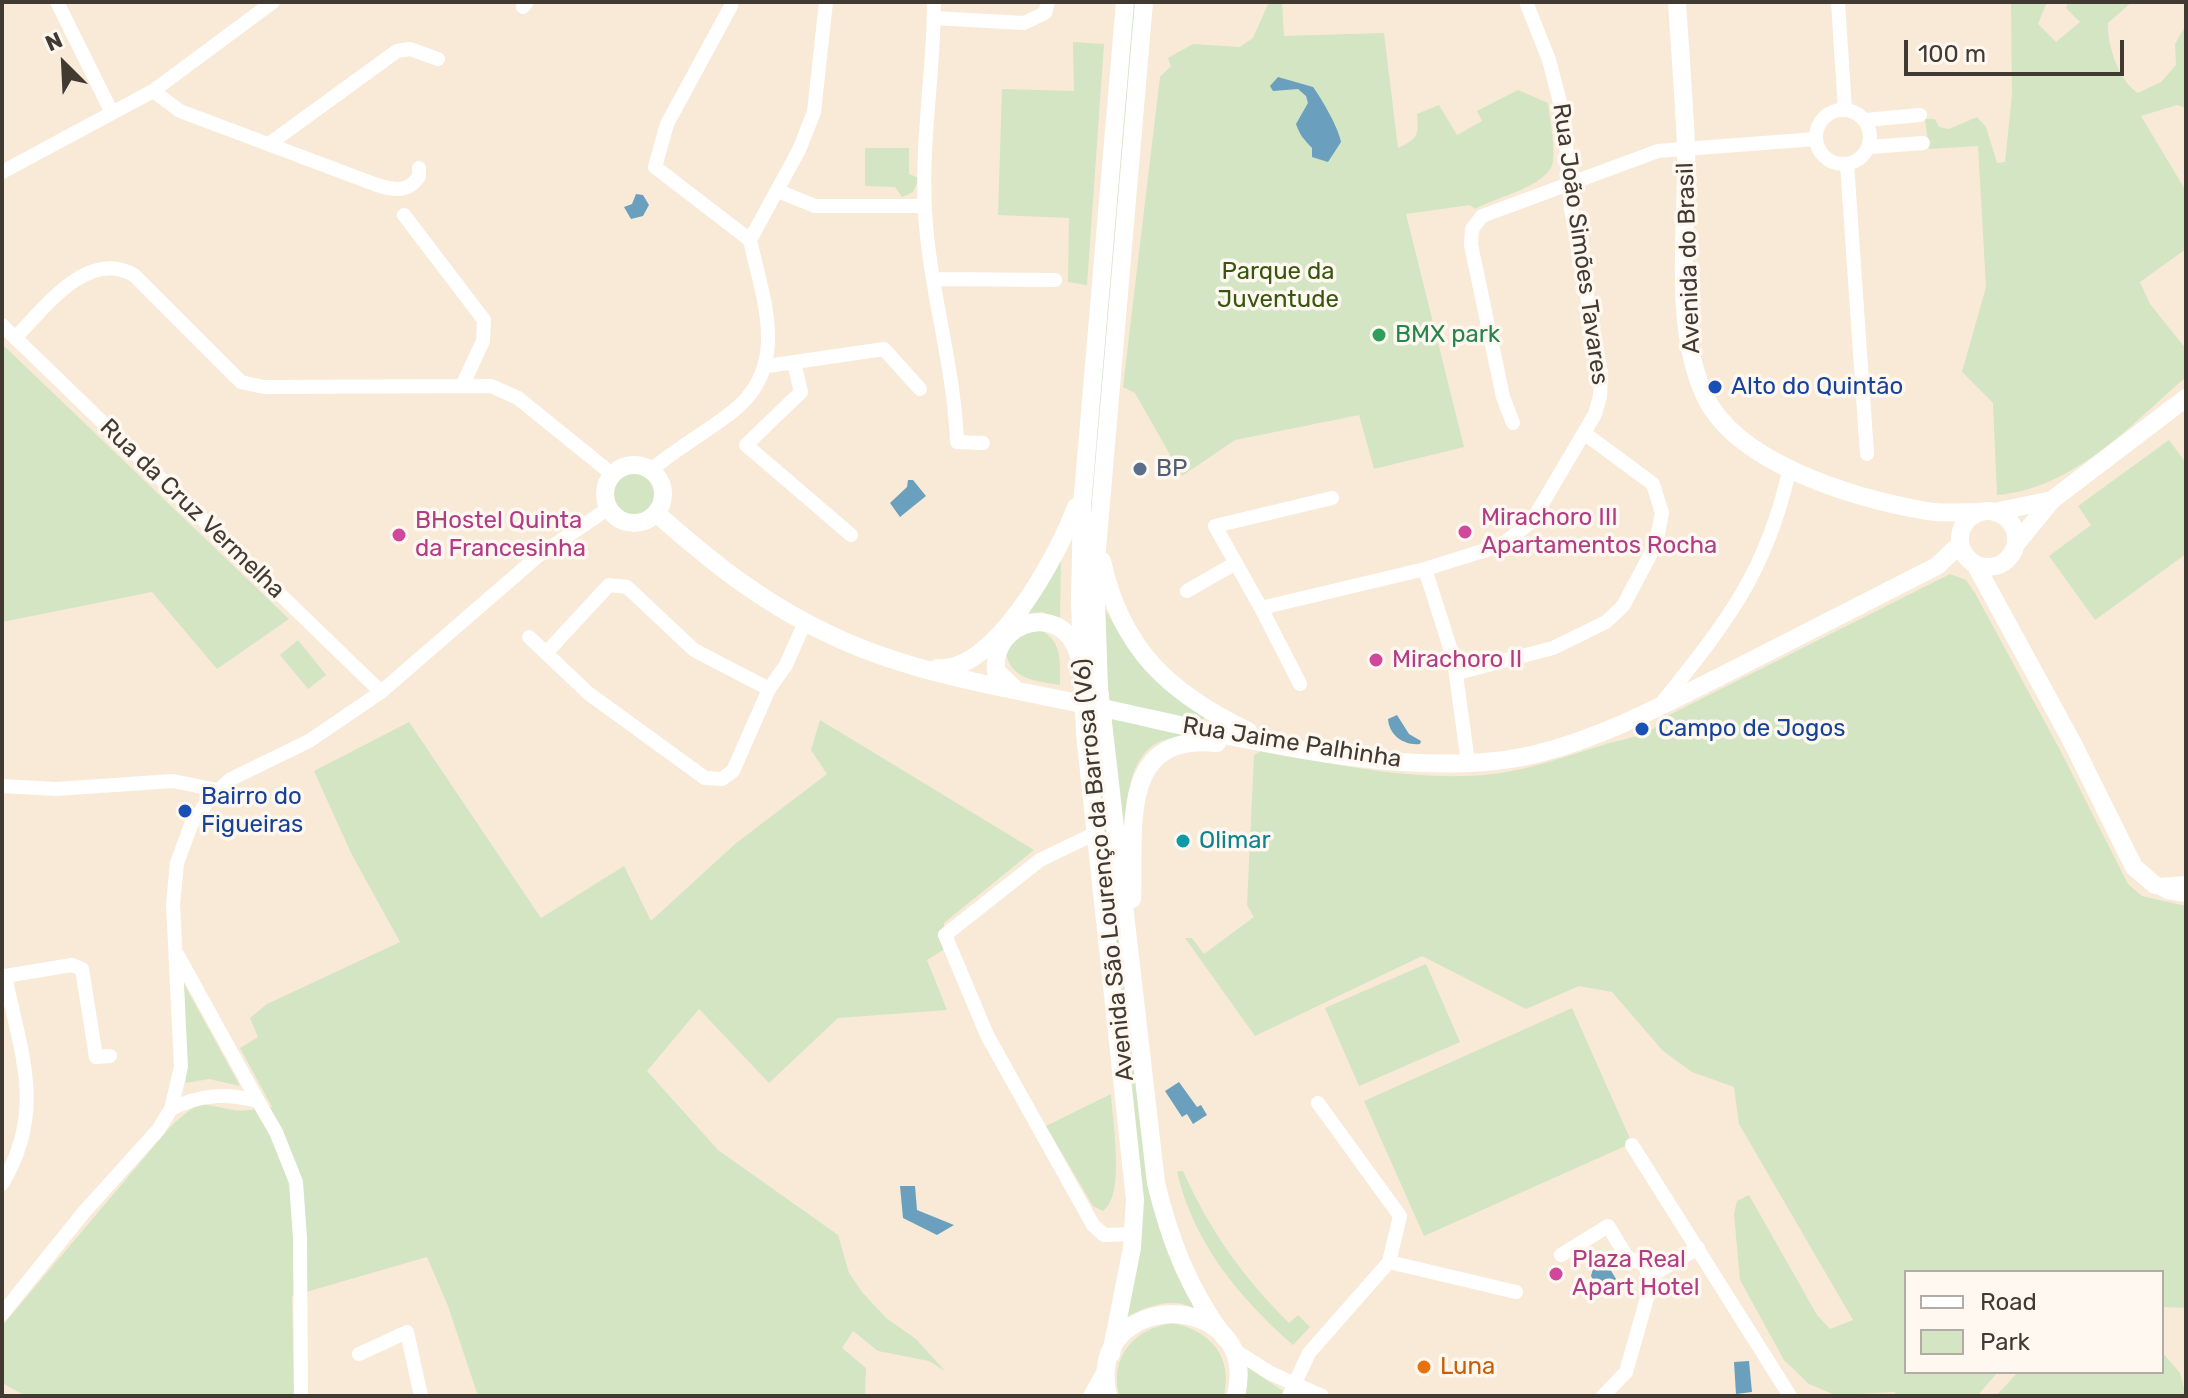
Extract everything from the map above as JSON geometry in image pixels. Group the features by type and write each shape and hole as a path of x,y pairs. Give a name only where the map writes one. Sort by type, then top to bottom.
{"street":[{"path":"57,2 112,113"},
{"path":"2,172 153,91 273,2"},
{"path":"750,240 778,191 814,112 826,2"},
{"path":"934,2 925,206 957,442 983,443"},
{"path":"934,18 1024,23 1045,13 1048,2"},
{"name":"Avenida São Lourenço da Barrosa (V6)","path":"1108,1396 1109,1359 1134,1234 1133,1157 1085,734 1080,555 1125,2"},
{"name":"Avenida São Lourenço da Barrosa (V6)","path":"1144,2 1096,538 1099,688 1149,1131 1166,1226 1185,1274 1228,1343 1238,1369 1236,1396"},
{"name":"Avenida do Brasil","path":"1677,2 1686,147 1687,330 1692,363 1704,396 1720,421 1741,440 1789,471 1928,511 1988,512"},
{"path":"1838,2 1845,110"},
{"name":"Rua João Simões Tavares","path":"1261,608 1425,569 1482,552 1518,535 1532,521 1584,433 1600,396 1601,373 1571,209 1558,89 1529,3"},
{"path":"651,470 681,444 748,399 760,385 767,366 761,290 750,240 655,167 667,124 731,6"},
{"path":"269,144 397,51 410,49 438,59"},
{"path":"153,91 180,111 396,190 415,183 419,168"},
{"path":"1865,120 1870,130 1869,147 1862,157 1847,164 1826,158 1816,139 1824,118 1845,110 1865,120 1920,115"},
{"path":"1513,423 1503,397 1471,245 1472,229 1482,216 1630,160 1686,147 1816,139"},
{"path":"1869,147 1923,143"},
{"path":"1847,164 1867,454"},
{"path":"778,191 815,206 925,206"},
{"path":"404,215 484,320 483,341 463,384"},
{"path":"15,338 72,281 97,270 123,269 134,275 232,376 250,386 491,386 518,398 612,474"},
{"path":"934,279 1055,280"},
{"name":"Rua da Cruz Vermelha","path":"2,325 381,692"},
{"path":"767,366 884,349 920,389"},
{"path":"794,363 801,392 746,445 851,535"},
{"path":"1996,606 2004,562 2052,500 2186,398"},
{"path":"1457,673 1553,648 1606,622 1623,606 1656,544 1662,513 1653,484 1584,433"},
{"path":"915,665 957,666 975,656 1004,627 1028,598 1062,544 1077,504 1086,462"},
{"path":"628,465 651,470 663,490 656,513 640,522 628,522 609,508 605,491 612,474 628,465"},
{"path":"1659,707 1730,618 1751,580 1782,505 1789,471"},
{"path":"1300,684 1215,526 1332,498"},
{"path":"1988,512 2052,500"},
{"path":"2,1314 84,1212 158,1130 171,1109 181,1067 174,950 177,863 191,825 217,790 239,774 309,741 381,692 538,556 609,508"},
{"name":"Avenida do Brasil","path":"1928,511 1960,540"},
{"path":"1988,512 2013,527 2016,544"},
{"name":"Rua Jaime Palhinha","path":"1937,566 1960,540 1967,521 1988,512"},
{"name":"Rua Jaime Palhinha","path":"656,513 727,575 776,609 841,640 915,665 1200,729 1398,763 1468,763 1533,755 1569,745 1659,707 1937,566 1973,562 1990,567 2004,562"},
{"path":"1096,538 1119,618 1151,664 1197,705 1272,743"},
{"path":"1960,540 2071,740 2134,867 2167,892 2186,895"},
{"path":"1187,591 1234,564"},
{"path":"1425,569 1457,673 1468,763"},
{"path":"546,653 609,585 627,587 694,650 769,689"},
{"path":"529,637 588,693 705,778 722,779 733,771 769,689 786,665 805,622"},
{"path":"1017,690 1002,679 995,660 999,648 1020,626 1034,622 1062,628 1076,645 1082,665"},
{"path":"1130,956 1138,785 1146,767 1158,752 1185,742 1240,746 1272,743"},
{"path":"2,786 56,789 173,781 217,790"},
{"path":"1096,833 1040,860 945,935 987,1035 1087,1216 1104,1235 1134,1234"},
{"path":"2155,885 2186,883"},
{"path":"174,950 276,1132 296,1182 301,1396"},
{"path":"2,1184 27,1128 28,1091 4,976 72,965 82,969 96,1057 110,1056"},
{"path":"171,1109 210,1095 233,1095 258,1101"},
{"path":"1291,1391 1309,1353 1389,1262 1400,1216 1318,1103"},
{"path":"1632,1145 1790,1396"},
{"path":"1561,1255 1608,1226 1627,1257 1645,1265 1651,1276 1649,1295 1626,1372 1603,1396"},
{"path":"1651,1276 1698,1248"},
{"path":"1389,1262 1516,1292"},
{"path":"1090,1396 1109,1359 1132,1326 1163,1313 1197,1317 1291,1391 1322,1396"},
{"path":"359,1354 407,1332 421,1396"}],"green space":[{"path":"1132,2 1137,2 1090,533 1163,1240 1196,1309 1178,1303 1160,1304 1125,1318 1142,1191 1092,732 1085,637 1092,449"},
{"name":"Parque da Juventude","path":"1269,2 1282,2 1284,36 1384,33 1398,148 1416,136 1417,114 1439,105 1457,135 1482,121 1477,111 1518,90 1548,103 1553,161 1550,170 1542,177 1521,190 1475,209 1470,205 1406,214 1464,447 1374,469 1359,415 1235,440 1182,476 1135,393 1123,387 1160,77 1171,66 1168,58 1193,44 1240,47 1253,38"},
{"path":"2011,2 2047,2 2038,24 2056,42 2080,22 2066,8 2068,2 2132,2 2108,23 2108,32 2120,72 2138,93 2161,82 2176,65 2175,44 2186,25 2186,108 2177,105 2141,116 2186,191 2186,249 2140,282 2150,304 2186,349 2186,377 2122,434 2076,468 2025,490 1997,495 1993,403 1962,372 1986,287 1978,146 1929,149 1925,119 1935,119 1939,127 1949,129 1977,117 1986,127 1997,163 2005,162 2012,95"},
{"path":"1073,42 1104,44 1087,285 1068,282 1069,218 998,215 1002,89 1074,91"},
{"path":"865,148 909,148 909,174 919,178 913,192 902,197 895,187 865,186"},
{"path":"2,344 289,619 217,669 152,592 2,622"},
{"path":"2169,440 2186,463 2186,554 2095,620 2049,556 2091,525 2078,506"},
{"path":"635,473 650,479 656,494 650,509 635,515 620,509 614,494 620,479"},
{"path":"1061,557 1060,621 1043,612 1017,614"},
{"path":"1950,574 1966,580 2060,750 2128,884 2142,896 2186,906 2186,1308 2164,1307 2164,1270 1904,1270 1904,1374 1996,1374 1977,1396 1896,1396 1895,1392 1835,1395 1809,1384 1784,1360 1740,1280 1734,1214 1737,1201 1749,1195 1817,1315 1830,1329 1853,1320 1739,1124 1734,1087 1692,1072 1663,1051 1612,992 1579,986 1526,1009 1422,956 1255,1036 1185,938 1192,938 1204,954 1254,917 1247,905 1254,755 1261,751 1428,776 1485,775 1530,767 1638,736 1653,729 1667,716"},
{"path":"1105,609 1137,657 1175,691 1208,714 1185,737 1165,740 1150,748 1140,760 1129,793 1124,847 1107,679"},
{"path":"1035,628 1051,637 1058,650 1060,685 1026,678 1009,662 1006,653 1015,638"},
{"path":"298,640 326,675 308,689 280,655"},
{"path":"820,720 1034,850 944,923 943,950 927,960 947,1010 838,1018 769,1083 699,1009 647,1071 718,1150 838,1235 849,1273 862,1292 886,1318 916,1339 945,1371 929,1361 878,1351 853,1331 842,1348 866,1368 865,1396 478,1396 448,1306 427,1257 292,1296 294,1396 26,1396 2,1383 2,1326 171,1126 199,1106 238,1110 272,1107 240,1048 258,1037 250,1018 267,1004 400,942 351,853 314,771 409,722 541,918 624,866 651,921 735,844 827,774 811,750"},
{"path":"1426,964 1460,1042 1359,1086 1325,1008"},
{"path":"184,984 240,1086 209,1079 186,1083"},
{"path":"1572,1008 1632,1143 1424,1236 1364,1101"},
{"path":"1111,1094 1116,1174 1110,1202 1103,1211 1093,1206 1046,1126"},
{"path":"1177,1171 1183,1171 1216,1233 1256,1288 1289,1323 1298,1315 1310,1327 1293,1345 1237,1288 1206,1245 1184,1197"},
{"path":"1173,1323 1198,1332 1216,1348 1225,1369 1224,1396 1119,1396 1118,1368 1128,1346 1147,1331"},
{"path":"2164,1354 2180,1373 2186,1396 1996,1396 2016,1374 2164,1374"},
{"path":"1247,1367 1283,1391 1281,1396 1245,1396"}],"water":[{"path":"1278,77 1313,87 1325,106 1341,142 1328,162 1312,157 1312,148 1296,124 1308,103 1306,96 1298,89 1273,91 1270,86"},
{"path":"636,194 643,195 649,205 643,216 631,219 624,207 632,204"},
{"path":"908,480 913,480 926,496 900,517 890,503 907,487"},
{"path":"1397,715 1409,734 1421,741 1420,744 1408,743 1394,734 1388,719"},
{"path":"1179,1082 1197,1107 1201,1105 1207,1115 1193,1124 1187,1114 1182,1117 1165,1091"},
{"path":"900,1186 915,1186 917,1210 954,1225 937,1235 903,1218"},
{"path":"1601,1263 1610,1269 1621,1287 1613,1298 1601,1293 1591,1276 1594,1265"},
{"path":"1749,1361 1752,1392 1736,1394 1734,1362"}],"place":[{"name":"BMX park","path":"1379,335"},
{"name":"Alto do Quintão","path":"1715,387"},
{"name":"BP","path":"1140,469"},
{"name":"Mirachoro III Apartamentos Rocha","path":"1465,532"},
{"name":"BHostel Quinta da Francesinha","path":"399,535"},
{"name":"Mirachoro II","path":"1376,660"},
{"name":"Campo de Jogos","path":"1642,729"},
{"name":"Bairro do Figueiras","path":"185,811"},
{"name":"Olimar","path":"1183,841"},
{"name":"Plaza Real Apart Hotel","path":"1556,1274"},
{"name":"Luna","path":"1424,1367"}]}
